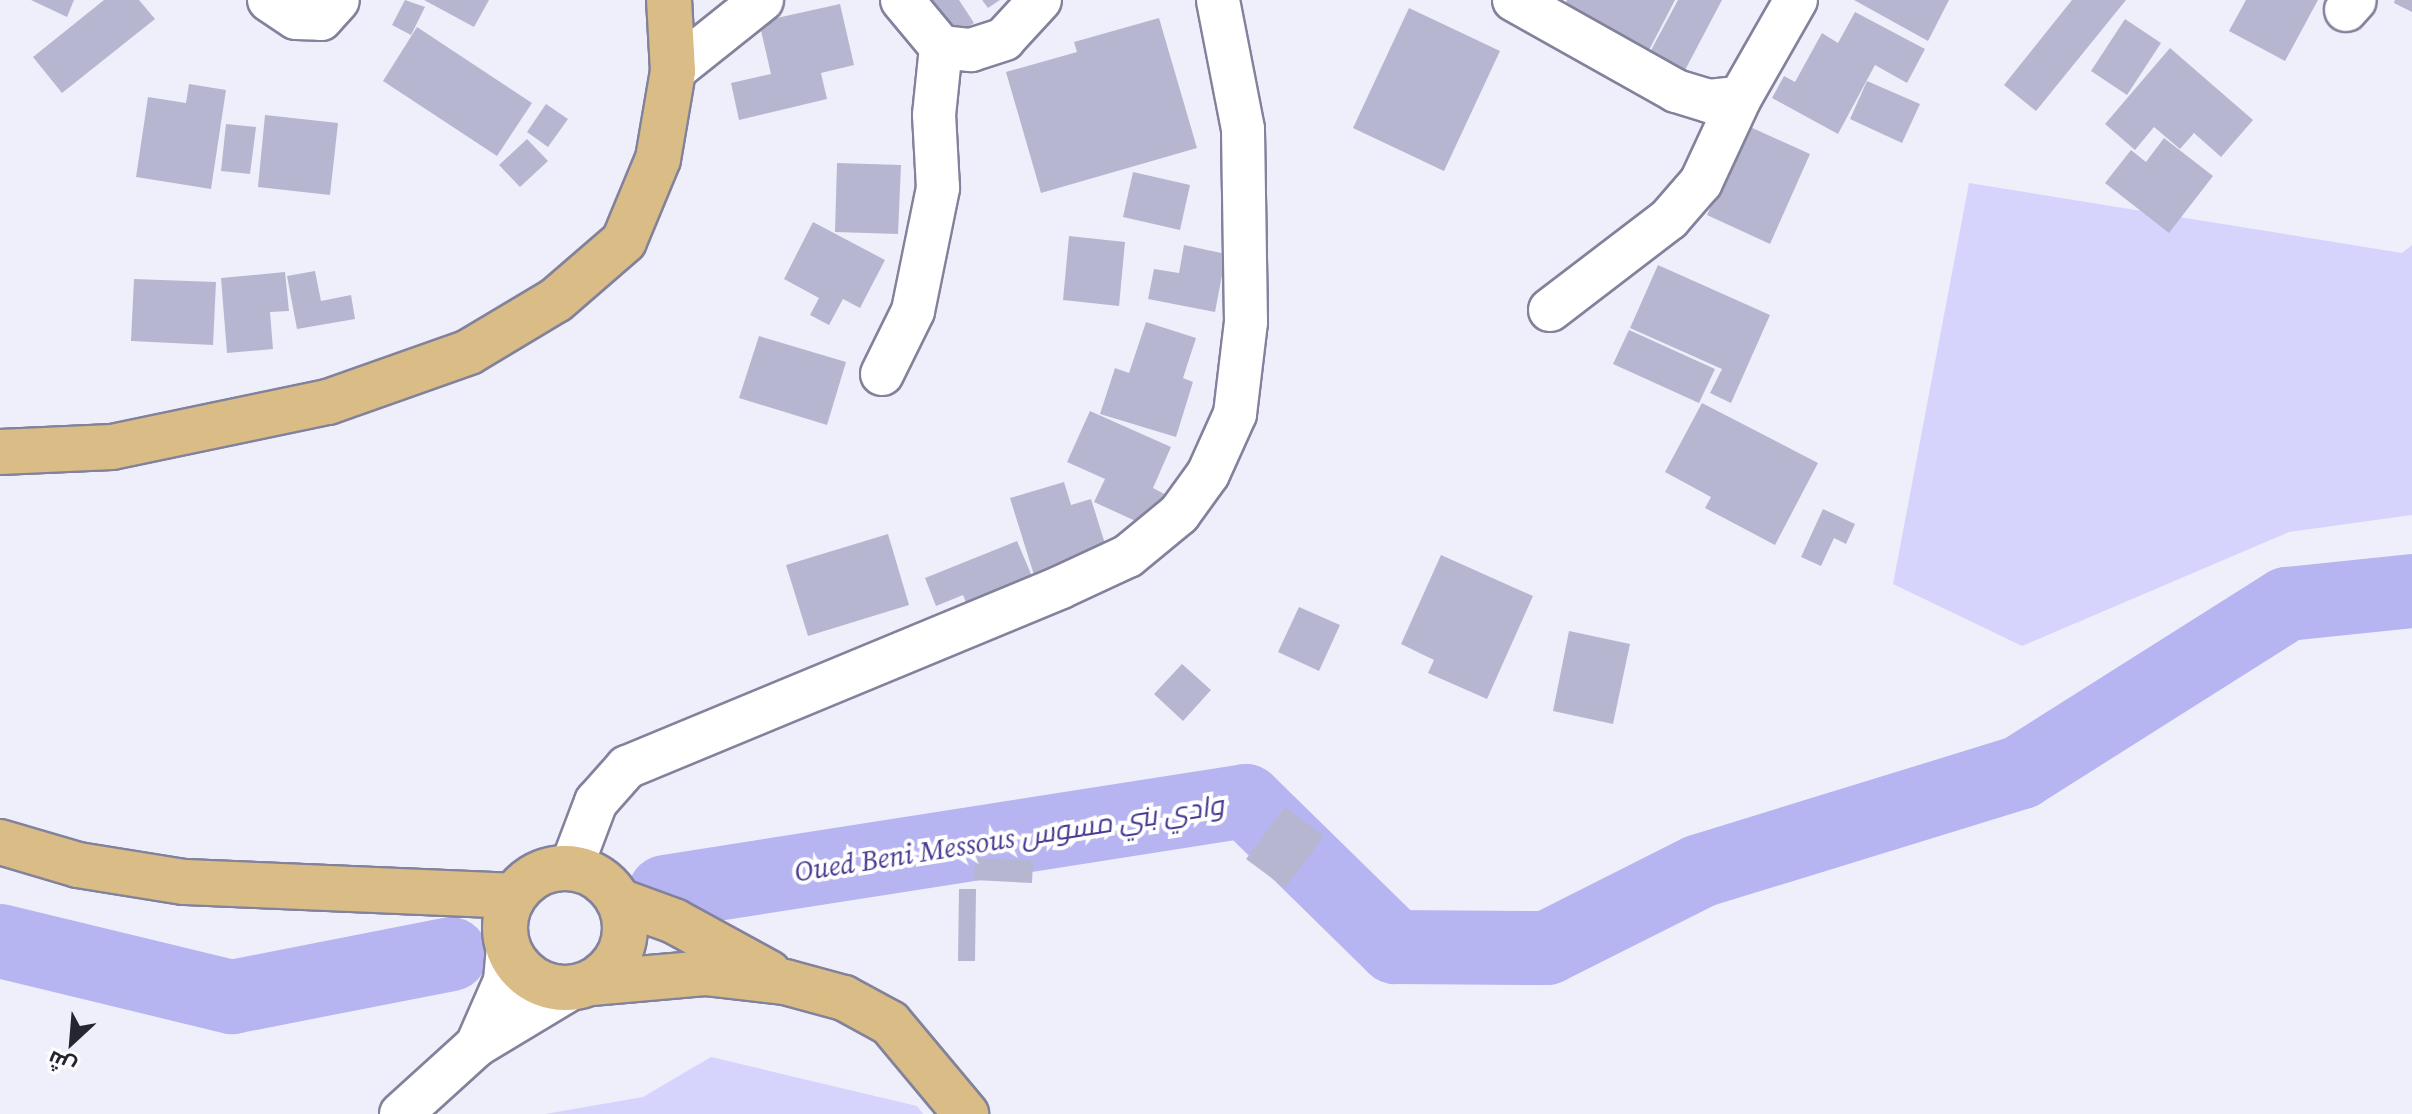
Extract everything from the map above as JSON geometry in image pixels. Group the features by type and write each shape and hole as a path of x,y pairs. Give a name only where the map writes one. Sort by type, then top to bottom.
{"main road":[{"path":"0,452 112,447 328,402 469,352 556,300 624,241 658,159 673,71 669,0"},
{"path":"0,842 78,865 184,882 513,896"},
{"path":"785,982 674,921 619,901 590,873 571,868 538,874 513,896 504,928 508,949 522,972 546,985 582,986 705,973 785,982 844,998 890,1023 966,1114"},
{"path":"582,986 607,972 625,939 619,901"}],"street":[{"path":"269,0 296,18 321,19 338,0"},
{"path":"673,71 762,0"},
{"path":"902,0 941,47 971,50 1004,39 1040,0"},
{"path":"571,868 596,802 627,767 1128,556 1179,514 1208,474 1235,414 1246,322 1243,129 1218,0"},
{"path":"1514,0 1676,91 1709,101 1740,98"},
{"path":"1550,310 1669,219 1701,182 1740,98 1796,0"},
{"path":"882,374 913,311 938,188 934,115 941,47"},
{"path":"477,1045 505,981 508,949"},
{"path":"401,1114 477,1045 582,986"}],"shaded area":[{"path":"1969,183 2402,253 2412,245 2412,515 2289,532 2022,646 1893,584"},
{"path":"711,1057 917,1106 923,1114 545,1114 643,1097"}],"building":[{"path":"31,0 74,0 67,17"},
{"path":"104,0 139,0 155,19 62,93 33,57"},
{"path":"405,0 425,7 411,35 392,25"},
{"path":"424,0 489,0 474,27"},
{"path":"917,0 959,0 974,23 944,42"},
{"path":"982,0 1000,0 988,8"},
{"path":"1567,0 1675,0 1647,54 1562,10"},
{"path":"1678,0 1722,0 1684,72 1649,54"},
{"path":"1854,0 1949,0 1928,41"},
{"path":"2072,0 2126,0 2036,111 2004,85"},
{"path":"2246,0 2318,0 2285,61 2229,31"},
{"path":"2395,0 2412,0 2412,12 2394,3"},
{"path":"840,4 854,65 821,73 827,99 739,120 731,83 771,74 759,22"},
{"path":"1409,8 1500,51 1444,171 1353,128"},
{"path":"1855,12 1925,49 1907,83 1875,65 1838,134 1772,98 1784,76 1795,82 1822,33 1838,43"},
{"path":"1159,18 1197,148 1041,193 1006,72 1077,52 1074,42"},
{"path":"2125,19 2161,43 2127,95 2091,71"},
{"path":"417,27 532,103 497,156 383,81"},
{"path":"2170,48 2253,120 2221,157 2194,133 2180,149 2154,127 2135,150 2105,124"},
{"path":"1867,81 1920,104 1902,143 1850,119"},
{"path":"189,84 226,90 211,189 136,177 148,97 186,103"},
{"path":"546,104 568,119 548,147 527,132"},
{"path":"265,115 338,123 330,195 258,187"},
{"path":"226,124 256,127 250,174 221,171"},
{"path":"1748,126 1810,154 1770,244 1707,215"},
{"path":"2164,138 2213,176 2169,233 2105,183 2131,150 2146,162"},
{"path":"527,139 548,161 520,187 499,165"},
{"path":"837,163 901,165 898,234 835,232"},
{"path":"1133,172 1190,185 1180,230 1123,217"},
{"path":"813,222 885,260 860,308 843,299 829,325 810,315 819,298 784,279"},
{"path":"1069,236 1125,242 1119,306 1063,300"},
{"path":"1184,245 1226,254 1215,312 1148,299 1154,269 1179,273"},
{"path":"1658,265 1770,315 1731,403 1710,393 1722,369 1630,328"},
{"path":"315,271 321,301 351,295 355,319 297,329 287,276"},
{"path":"285,272 289,311 270,312 273,349 227,353 221,278"},
{"path":"134,279 216,282 213,345 131,341"},
{"path":"1146,322 1196,338 1183,378 1193,382 1176,437 1100,414 1115,368 1129,373"},
{"path":"1629,330 1715,369 1699,403 1613,364"},
{"path":"759,336 846,362 827,425 739,398"},
{"path":"1702,403 1818,463 1775,545 1705,508 1711,497 1665,472"},
{"path":"1090,411 1171,447 1153,488 1168,496 1153,529 1094,502 1105,479 1067,462"},
{"path":"1064,482 1071,505 1091,499 1112,566 1038,588 1010,498"},
{"path":"1823,509 1855,524 1846,544 1834,538 1821,566 1801,557"},
{"path":"888,534 909,605 808,636 786,565"},
{"path":"1017,541 1037,588 971,615 963,595 936,606 925,578"},
{"path":"1441,555 1533,596 1487,699 1428,673 1434,660 1401,644"},
{"path":"1299,607 1340,625 1319,671 1278,652"},
{"path":"1569,631 1630,644 1613,724 1553,711"},
{"path":"1182,664 1211,690 1183,721 1154,694"},
{"path":"1285,807 1324,836 1285,888 1246,859"},
{"path":"975,858 1033,861 1032,883 974,880"},
{"path":"959,889 976,889 975,961 958,961"}],"waterway":[{"name":"Oued Beni Messous وادي بني مسوس","path":"665,892 1246,801 1395,947 1547,948 1700,871 2021,772 2287,604 2412,591"},
{"name":"Oued Beni Messous وادي بني مسوس","path":"0,941 232,997 451,954"}]}
